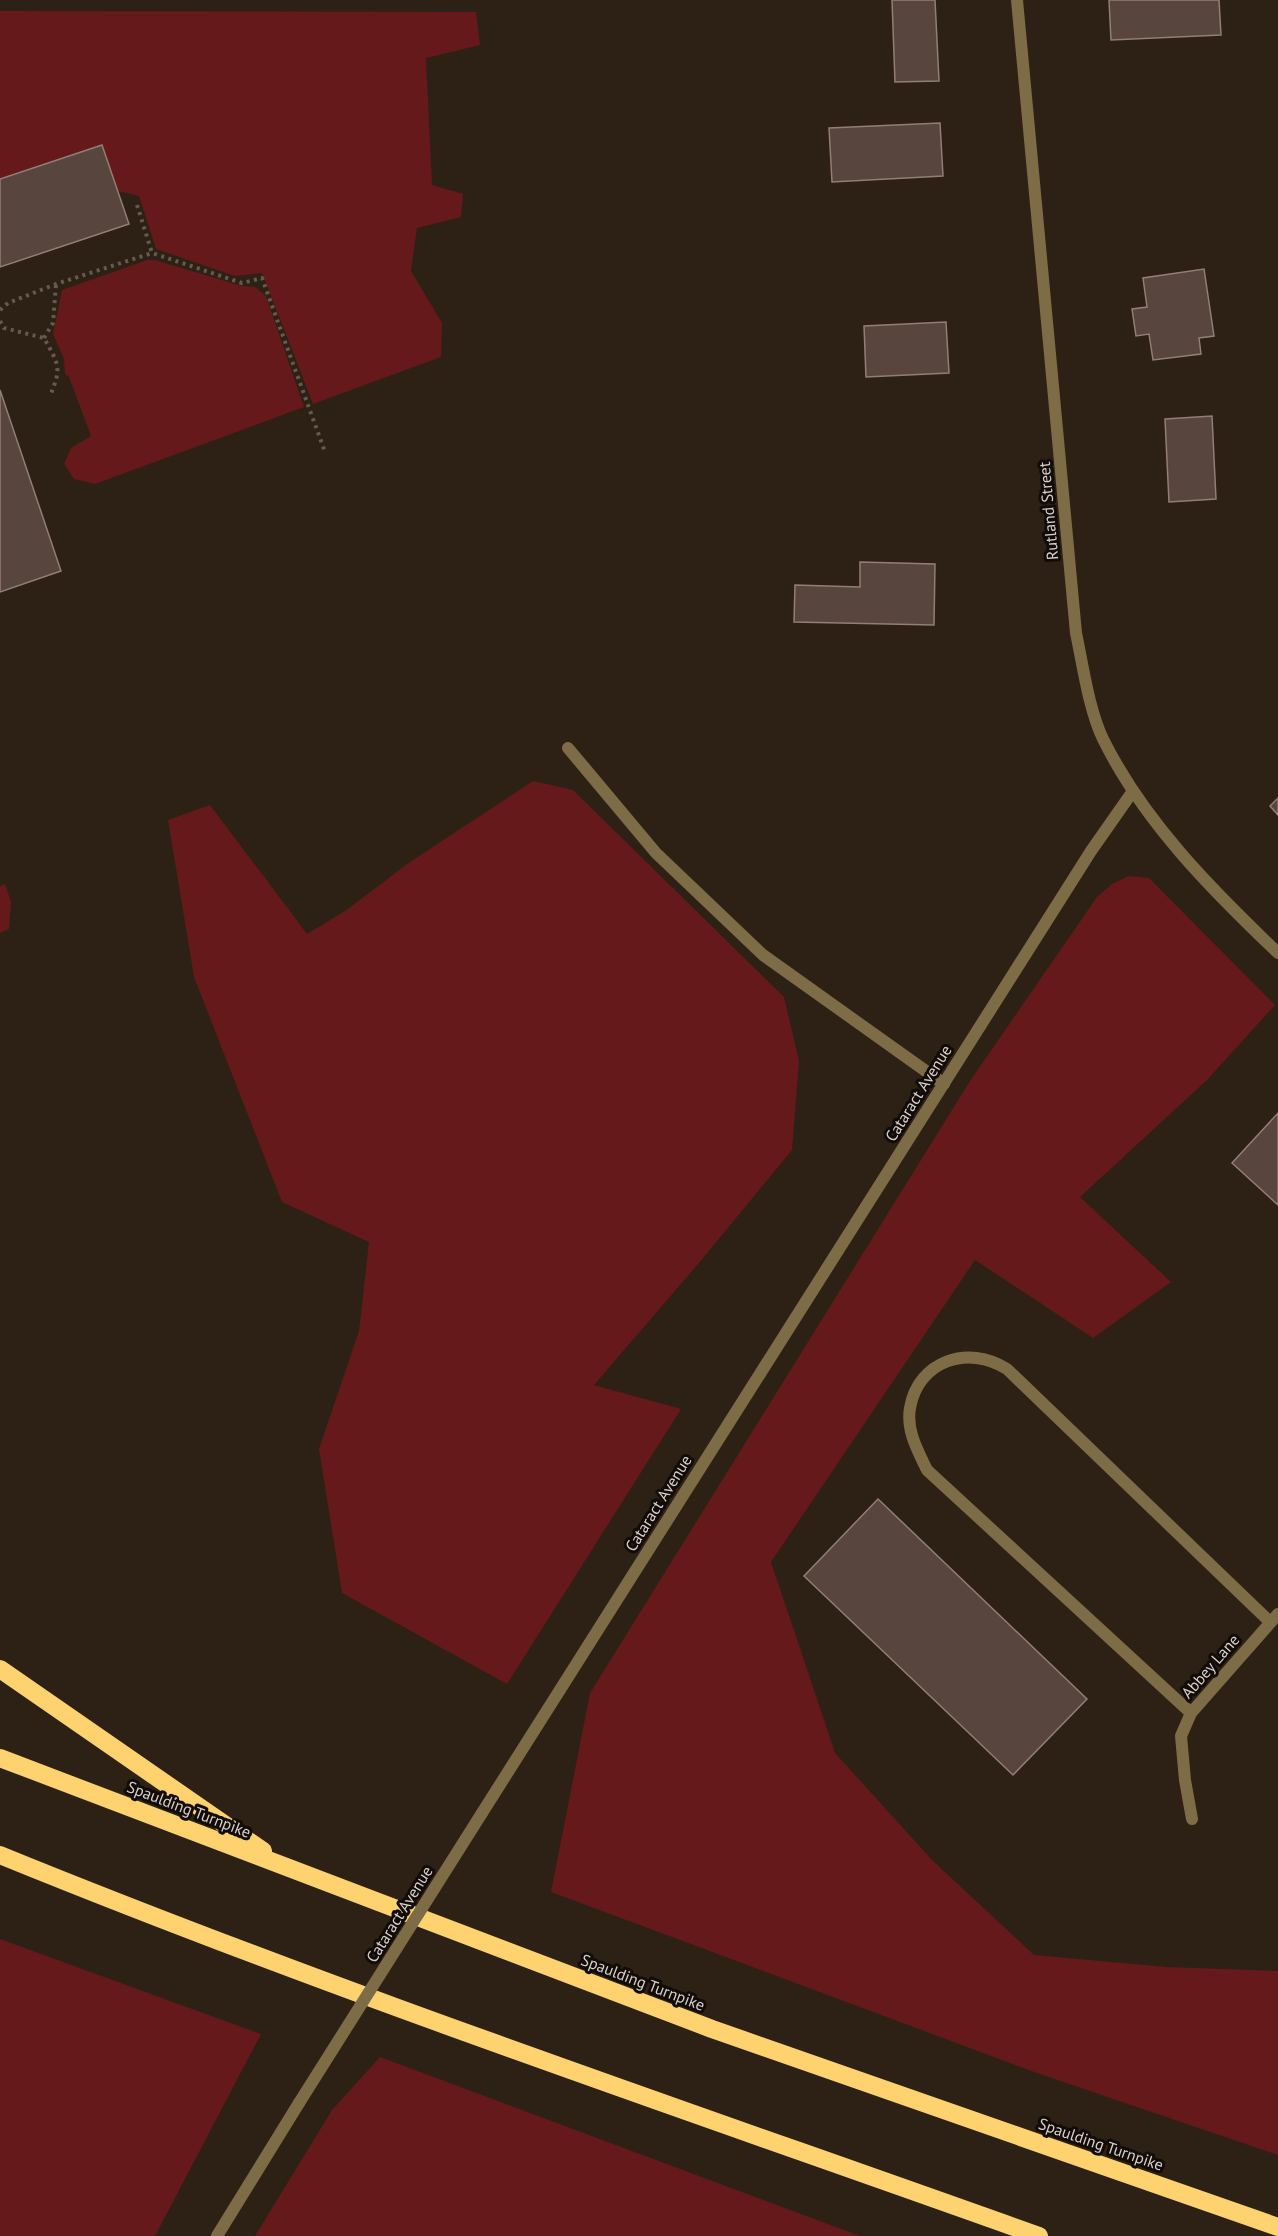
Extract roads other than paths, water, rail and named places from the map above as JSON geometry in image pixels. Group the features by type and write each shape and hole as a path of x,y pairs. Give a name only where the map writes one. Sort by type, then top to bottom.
{"highway":[{"path":"0,1669 290,1869"},
{"name":"Spaulding Turnpike","path":"0,1758 712,2029 1278,2227"},
{"path":"0,1855 114,1901 439,2022 1039,2236"}],"street":[{"name":"Rutland Street","path":"1017,0 1076,633 1088,691 1102,737 1133,791 1179,851 1235,912 1278,953"},
{"path":"568,748 656,853 756,948 944,1084"},
{"name":"Cataract Avenue","path":"217,2236 1091,851 1133,791"},
{"path":"1191,1713 927,1470 912,1441 909,1410 916,1385 937,1366 958,1358 974,1356 994,1361 1274,1618"},
{"name":"Abbey Lane","path":"1192,1818 1185,1780 1181,1736 1191,1713 1274,1618"}]}
